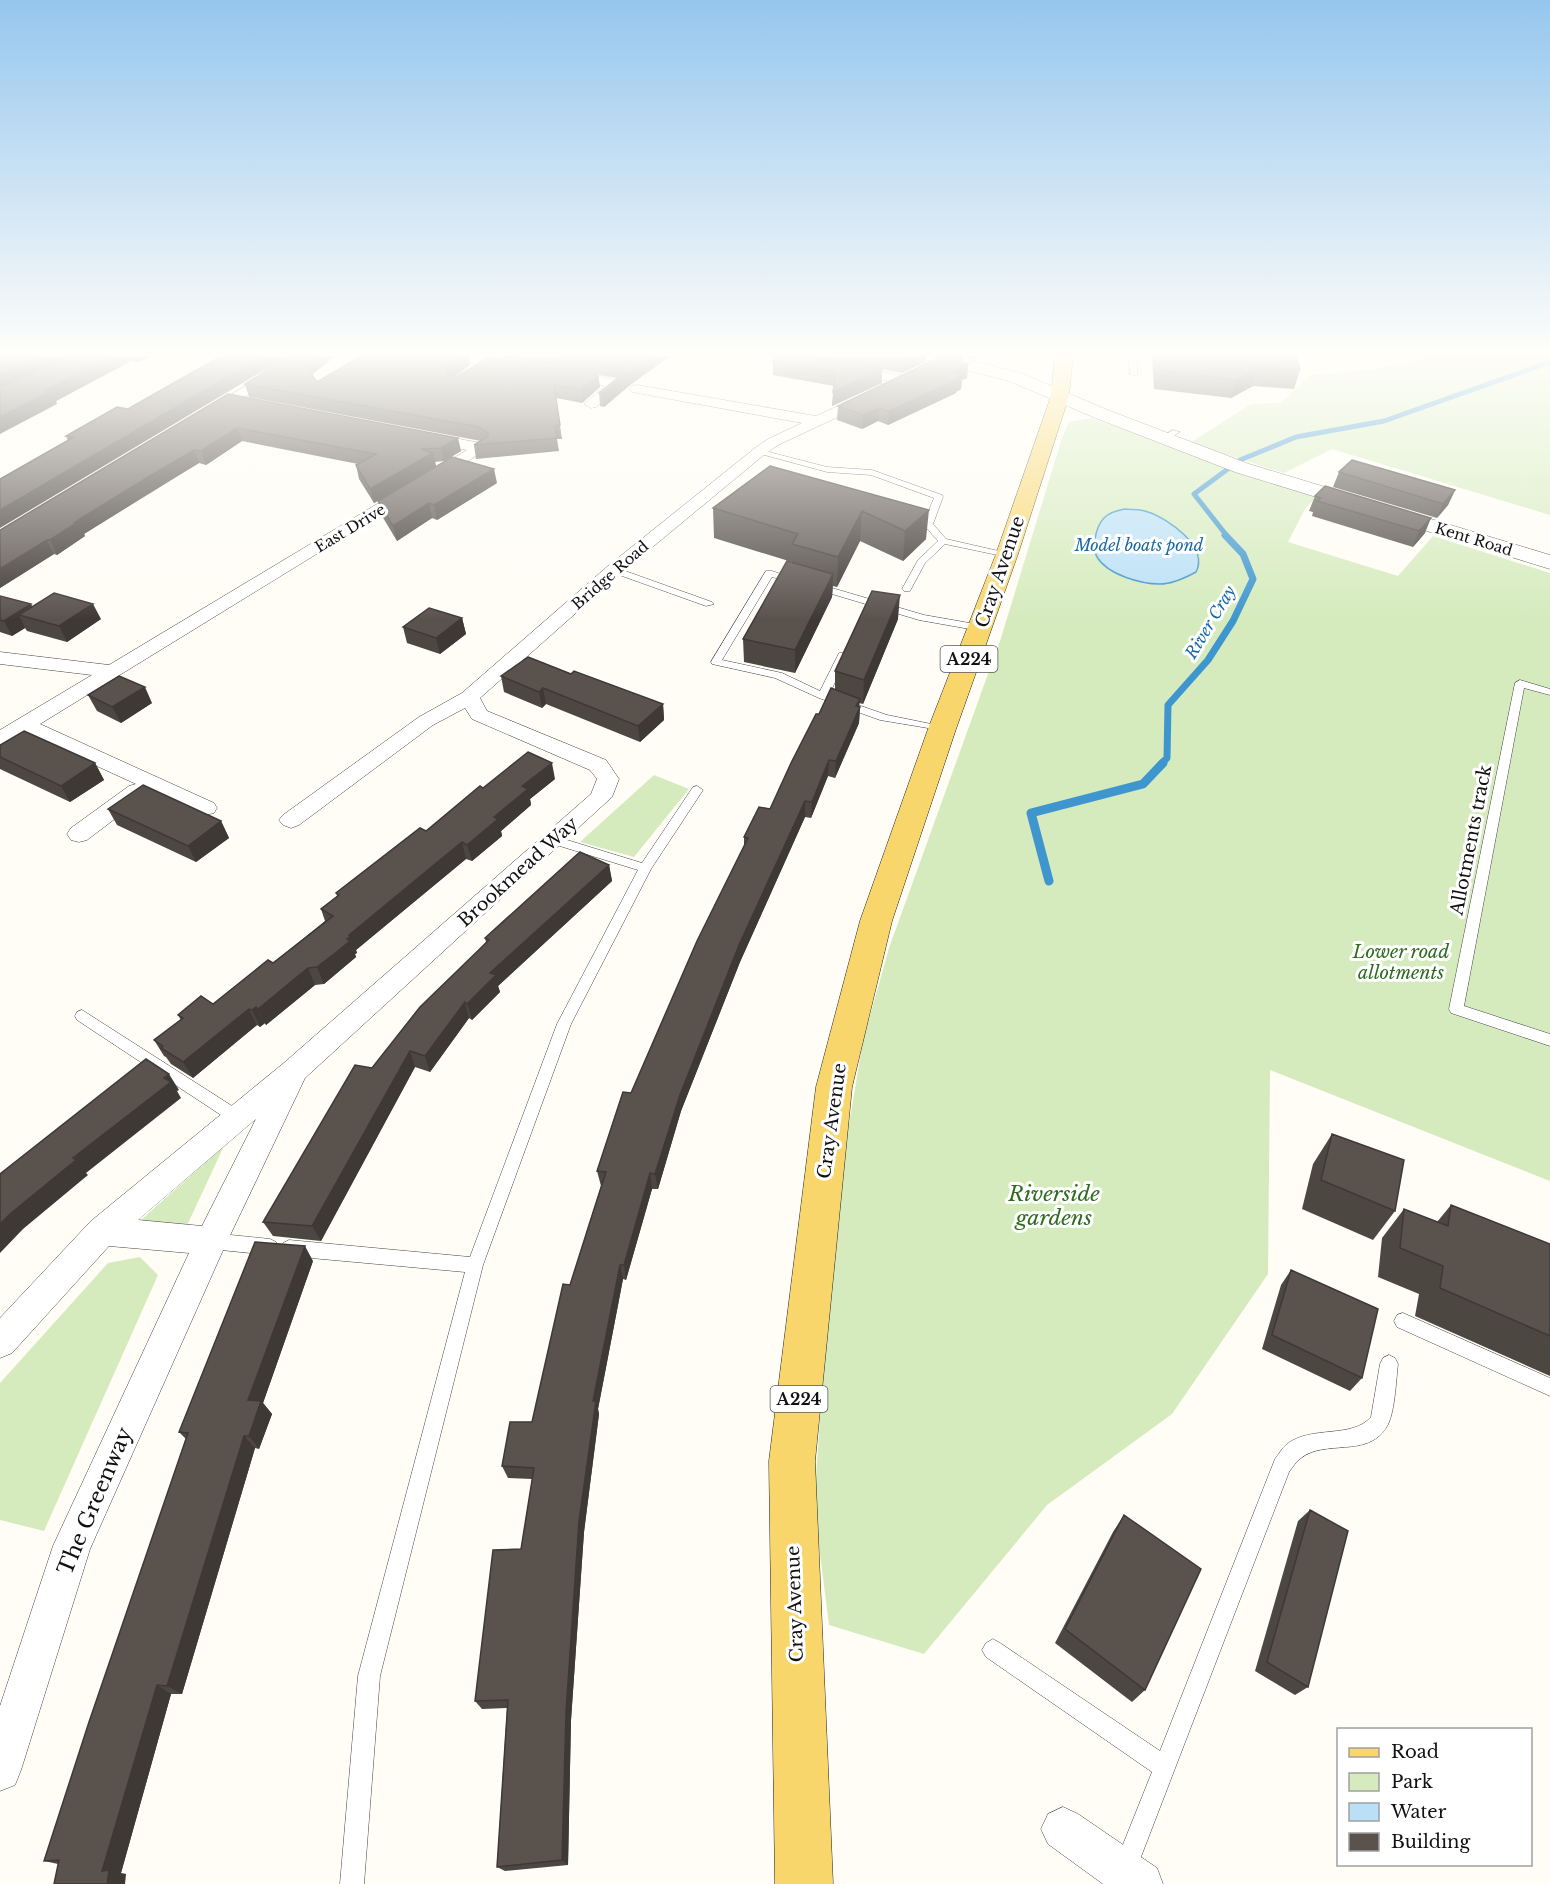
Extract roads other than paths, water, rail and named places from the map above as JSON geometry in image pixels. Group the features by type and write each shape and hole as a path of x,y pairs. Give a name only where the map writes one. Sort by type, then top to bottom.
{"main road":[{"name":"Cray Avenue","path":"804,1884 792,1461 834,1087 876,921 1044,444"}],"street":[{"name":"East Drive","path":"0,739 481,448 460,444"},
{"name":"Bridge Road","path":"291,820 426,721 469,697 614,570 770,444"},
{"name":"Kent Road","path":"1186,444 1219,461 1550,562"},
{"path":"0,658 112,671"},
{"name":"Brookmead Way","path":"0,1342 102,1231 295,1070 601,797 608,779 598,765 479,715 469,697"},
{"path":"24,724 206,808"},
{"path":"79,834 149,782"},
{"name":"Brookmead Way","path":"211,1241 295,1070"},
{"path":"102,1231 211,1241"},
{"name":"The Greenway","path":"0,1770 72,1546 211,1241"},
{"path":"1063,1829 1133,1878"}],"lane":[{"path":"760,451 827,469 872,474 939,497 928,524 943,541 1007,554"},
{"path":"907,589 921,562 943,541"},
{"path":"614,570 709,604"},
{"path":"942,729 884,718 824,696 778,675 716,662 769,573 923,618 981,628"},
{"path":"863,612 868,602"},
{"path":"824,696 848,644"},
{"name":"Allotments track","path":"1550,692 1520,683 1456,1009 1550,1040"},
{"path":"352,1884 369,1676 475,1265 564,1024 645,868 697,790"},
{"path":"554,840 645,868"},
{"path":"82,1016 238,1118"},
{"path":"211,1241 475,1265"},
{"path":"1403,1321 1550,1387"},
{"path":"1133,1878 1164,1767 1282,1466 1295,1450 1318,1442 1357,1436 1375,1429 1380,1421 1389,1364"},
{"path":"993,1650 1164,1767"}],"water":[{"name":"Model boats pond","path":"1125,509 1148,512 1176,527 1185,535 1197,553 1199,563 1196,572 1174,582 1152,584 1126,577 1102,563 1094,548 1098,527 1108,515"}],"waterway":[{"name":"River Cray","path":"1227,536 1194,494 1240,460 1279,444"},
{"name":"River Cray","path":"1161,764 1167,758 1168,705 1208,660 1233,621 1253,579 1243,554 1225,535"},
{"name":"River Cray","path":"1049,881 1031,813 1143,784 1163,763"}],"park label":[{"name":"Lower road allotments","path":"1401,962"},
{"name":"Riverside gardens","path":"1054,1206"}]}
